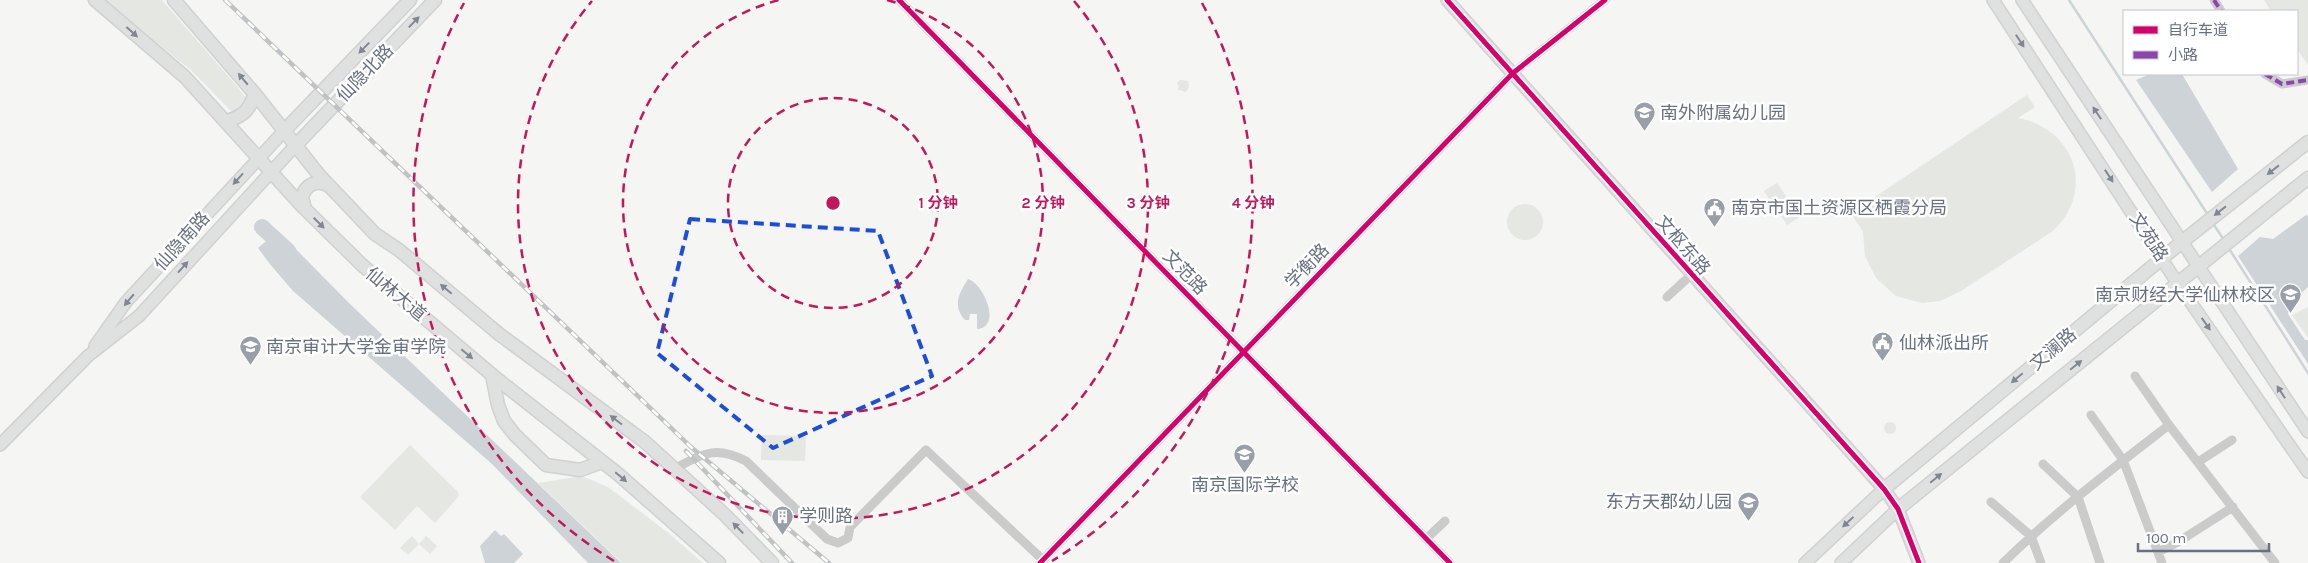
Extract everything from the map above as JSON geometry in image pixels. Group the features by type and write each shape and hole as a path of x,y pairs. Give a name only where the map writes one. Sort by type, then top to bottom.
{"main road":[{"name":"仙林大道","path":"95,0 185,77 305,209 362,265 492,375 602,462 719,563"},
{"name":"仙林大道","path":"174,0 255,94 329,186 376,234 399,250 499,334 645,442 724,514 772,563"},
{"name":"仙隐北路","path":"284,131 410,0"},
{"name":"仙隐北路","path":"295,146 435,0"},
{"path":"227,121 241,116 250,108 255,94"},
{"name":"文澜路","path":"1884,489 2183,241 2308,142"},
{"name":"文澜路","path":"1898,509 2308,178"},
{"path":"305,209 302,197 308,186 316,182 329,186"},
{"path":"492,375 498,405 504,421 515,435 546,465 580,470 602,462"}],"street":[{"name":"文枢东路","path":"1446,0 1514,73 1884,489 1898,509 1918,563"},
{"name":"学衡路","path":"1042,562 1514,73 1606,0"},
{"name":"文苑路","path":"1993,0 2163,258 2178,284 2308,472"},
{"name":"文苑路","path":"2022,0 2200,266 2308,432"},
{"name":"文范路","path":"904,2 1450,563"},
{"path":"2267,75 2282,84 2308,80"},
{"name":"仙隐南路","path":"88,356 126,302 284,131"},
{"name":"仙隐南路","path":"0,445 88,356 139,316 295,146"},
{"path":"1667,297 1691,274"},
{"path":"2135,376 2169,425 2276,563"},
{"path":"2091,416 2124,460 2162,563"},
{"path":"2003,563 2078,497 2169,425"},
{"path":"2198,462 2232,440"},
{"path":"674,468 706,452 735,456 746,461 827,539 838,543 848,538 850,527 926,450 1042,562"},
{"path":"2043,464 2078,497 2100,563"},
{"name":"文澜路","path":"1805,563 1884,489"},
{"path":"1990,502 2032,536 2041,563"},
{"path":"2158,552 2178,542 2232,508"},
{"name":"文澜路","path":"1841,563 1898,509"},
{"path":"1426,539 1445,521"}],"highlighted area":[{"path":"690,219 878,231 932,376 773,448 657,353"}],"shaded area":[{"path":"106,0 162,0 235,84 246,98 247,104 236,113 231,111 191,70 138,29"},
{"path":"2264,0 2308,0 2308,65 2298,50 2298,10 2270,10"},
{"path":"2148,75 2183,75 2238,169 2212,192 2136,80"},
{"path":"1180,80 1188,81 1189,87 1186,92 1178,90 1179,86 1177,83"},
{"path":"2027,95 2035,107 2018,118 2038,124 2054,135 2065,148 2073,163 2076,180 2074,198 2066,215 2053,231 1961,291 1940,301 1922,303 1896,296 1876,278 1865,256 1863,232 1851,213"},
{"path":"1777,183 1800,217 1787,225 1764,191"},
{"path":"1525,204 1532,205 1538,209 1542,215 1542,229 1538,235 1532,239 1525,240 1518,239 1512,235 1508,229 1507,222 1508,215 1512,209 1518,205"},
{"name":"南京财经大学仙林校区","path":"2306,215 2308,216 2308,287 2289,305 2288,314 2305,340 2308,340 2308,364 2238,256 2260,237 2273,239"},
{"path":"278,231 349,303 621,563 588,563 492,464 293,291 258,248"},
{"path":"968,279 979,288 990,313 989,321 985,326 977,329 977,314 970,314 969,320 965,320 961,315 958,305 960,294"},
{"path":"2308,307 2308,338 2292,315"},
{"path":"1888,422 1892,422 1896,428 1892,434 1888,434 1884,430 1884,426"},
{"path":"762,435 806,436 805,461 761,460"},
{"path":"410,445 458,492 459,496 435,523 417,506 395,530 360,497"},
{"path":"582,476 608,487 666,531 703,563 622,563 538,483"},
{"path":"495,530 501,536 504,534 523,554 514,563 485,563 480,546"},
{"path":"412,536 419,544 408,555 400,548"},
{"path":"426,536 437,546 430,554 419,544"}],"waterway":[{"path":"2069,0 2208,215"},
{"path":"2212,222 2224,240"},
{"path":"262,227 288,251"},
{"path":"2228,247 2308,373"}],"railway":[{"path":"225,0 691,447 829,563"},
{"path":"686,451 792,563"}],"marked path":[{"path":"2214,0 2220,10"},
{"path":"2267,75 2282,84 2308,80"}],"cycle path":[{"path":"899,0 1450,563"},
{"path":"1447,0 1884,489 1898,509 1919,563"},
{"path":"1040,563 1513,73 1605,0"}],"place":[{"name":"南外附属幼儿园","path":"1644,132"},
{"name":"南京市国土资源区栖霞分局","path":"1715,227"},
{"name":"南京财经大学仙林校区","path":"2291,314"},
{"name":"仙林派出所","path":"1883,362"},
{"name":"南京审计大学金审学院","path":"250,366"},
{"name":"南京国际学校","path":"1245,474"},
{"name":"东方天郡幼儿园","path":"1748,521"},
{"name":"学则路","path":"783,535"}]}
